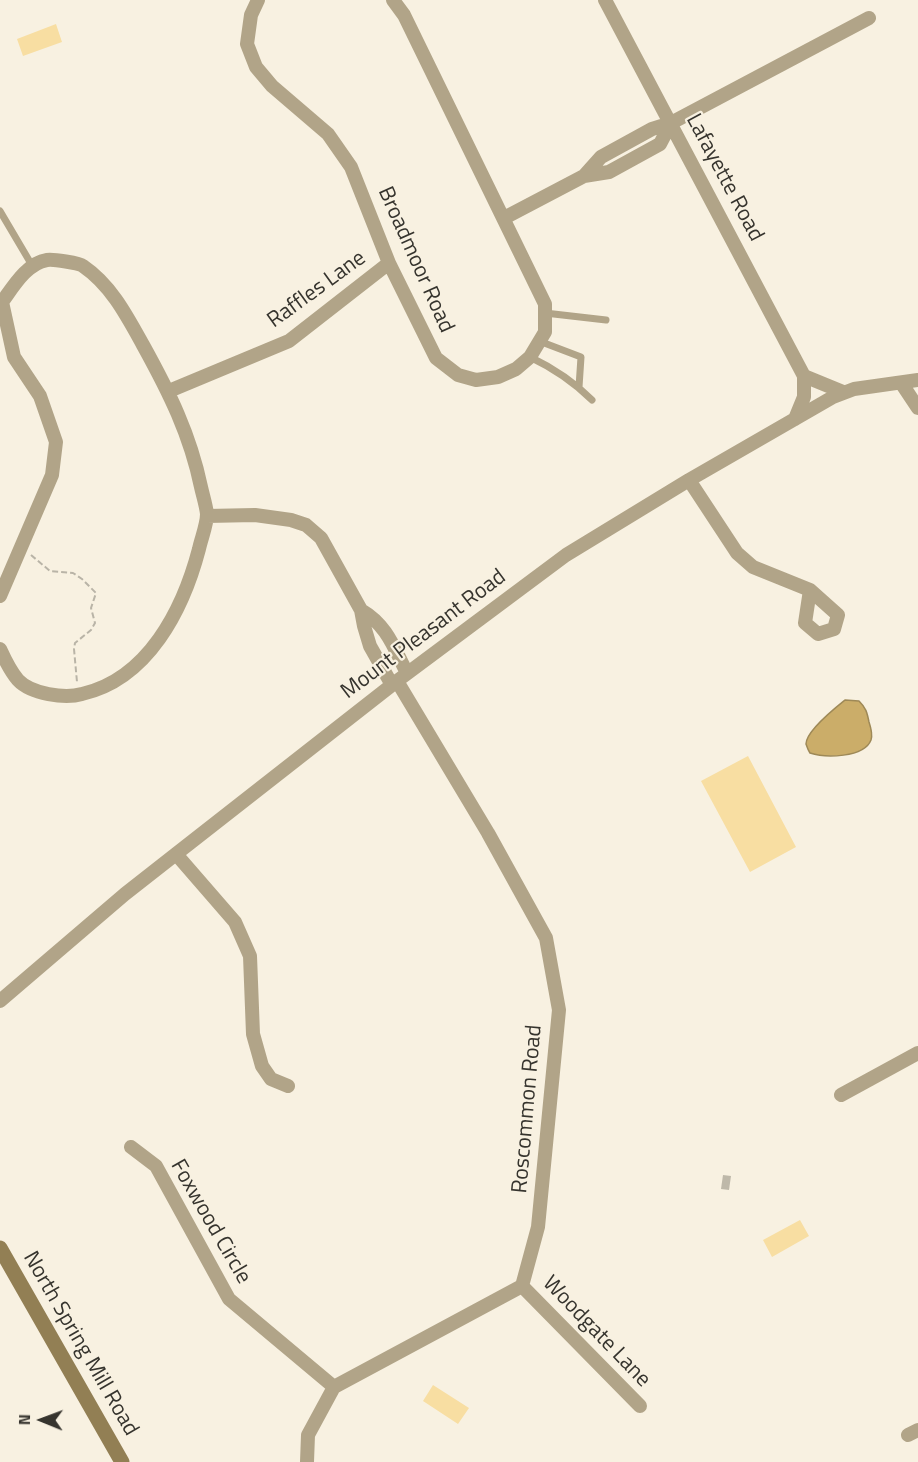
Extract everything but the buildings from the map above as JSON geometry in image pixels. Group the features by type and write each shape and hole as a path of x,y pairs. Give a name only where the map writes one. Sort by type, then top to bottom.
{"main road":[{"name":"North Spring Mill Road","path":"0,1248 122,1462"}],"street":[{"name":"Broadmoor Road","path":"258,0 251,15 247,44 256,67 272,86 328,134 345,159 366,202 389,263 436,358 458,375 476,381 498,377 516,369 530,357 545,332 545,304 404,15 393,0"},
{"name":"Lafayette Road","path":"605,0 804,376"},
{"path":"504,218 584,176 609,172 660,144 671,123 869,18"},
{"path":"0,596 5,571 20,549 52,475 56,442 40,396 14,357 2,302 23,273 46,260 81,265 114,295 169,391 184,425 196,463 207,516 194,570 175,616 143,660 119,680 73,697 43,693 20,682 5,661 0,649"},
{"name":"Raffles Lane","path":"169,391 289,341 389,263"},
{"path":"795,419 804,397 804,376 821,385 843,392"},
{"name":"Mount Pleasant Road","path":"0,1001 125,894 399,680 566,555 688,480 843,392 918,380"},
{"path":"902,384 918,408"},
{"path":"688,480 737,553 753,567 810,590"},
{"path":"207,516 268,516 306,525 321,538 362,610 370,646 399,680"},
{"path":"362,610 384,629 399,680"},
{"name":"Roscommon Road","path":"399,680 546,938 559,1010 538,1227 522,1286"},
{"path":"176,854 235,922 250,956 253,1034 262,1066 271,1079 288,1086"},
{"path":"842,1095 918,1053"},
{"name":"Foxwood Circle","path":"131,1147 156,1166 229,1299 334,1387"},
{"path":"307,1462 308,1436 334,1387 522,1286"},
{"name":"Woodgate Lane","path":"522,1286 640,1406"}],"lane":[{"path":"0,211 33,267"},
{"path":"545,313 606,320"},
{"path":"539,341 581,357 579,387"},
{"path":"530,357 550,367 579,387 592,400"}],"path":[{"path":"20,549 43,563 50,571 73,573 96,593 92,608 95,623 91,630 75,643 74,649 80,695"}],"shaded area":[{"path":"56,24 62,42 23,56 17,39"},
{"path":"845,700 859,701 865,708 872,731 871,740 867,746 853,753 825,756 810,753 806,744 807,739 822,720"},
{"path":"748,756 796,847 750,872 701,781"},
{"path":"800,1220 809,1236 772,1257 763,1240"},
{"path":"433,1385 469,1408 458,1424 423,1401"}]}
